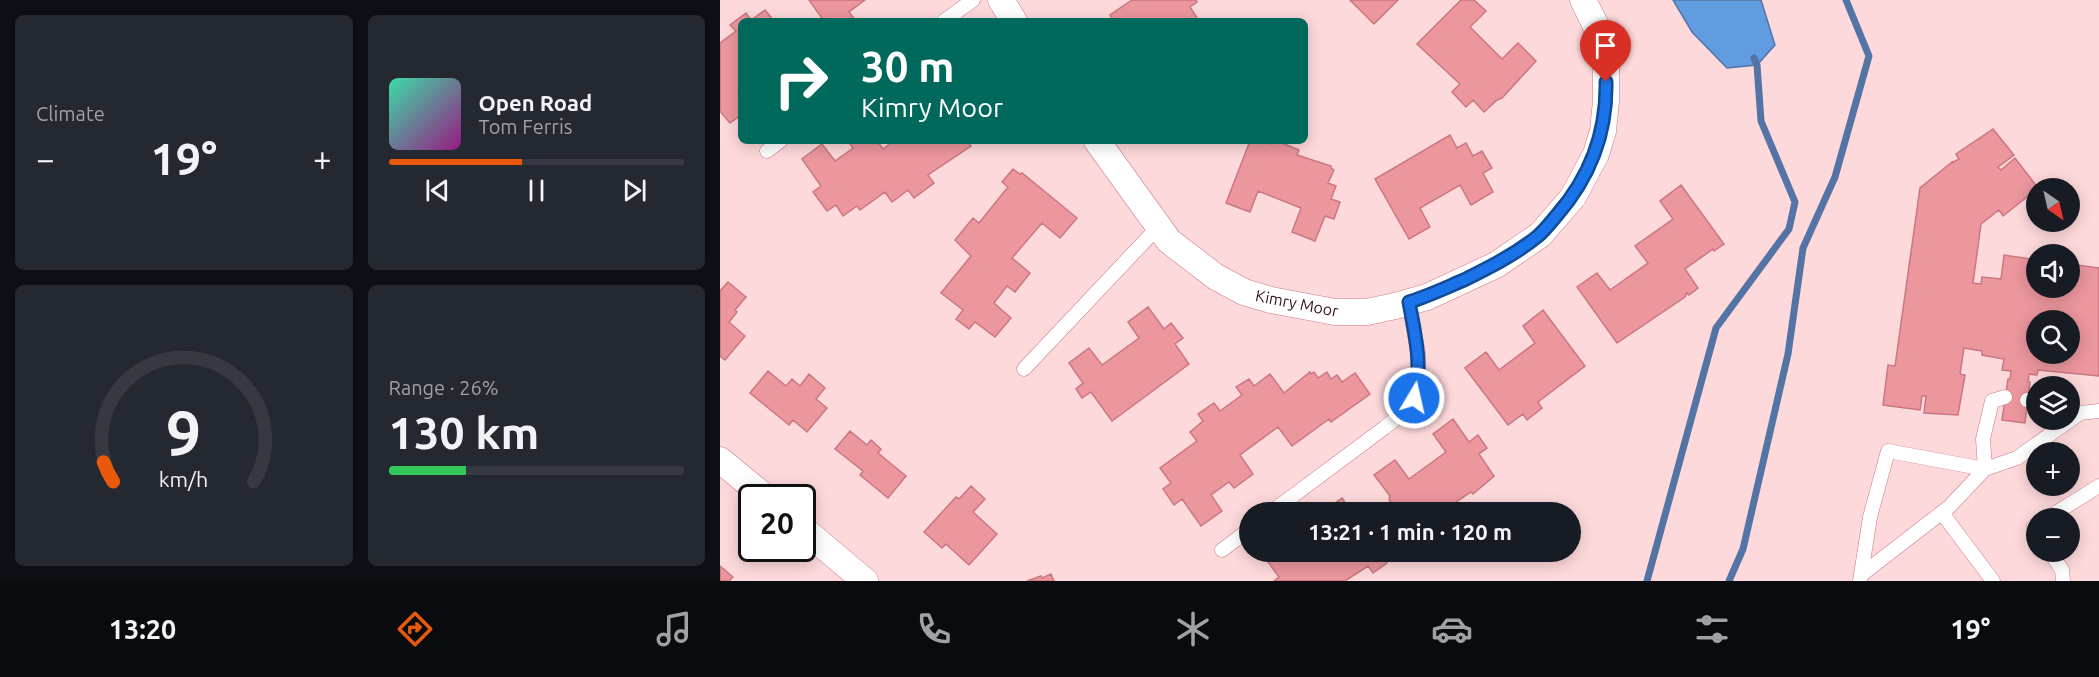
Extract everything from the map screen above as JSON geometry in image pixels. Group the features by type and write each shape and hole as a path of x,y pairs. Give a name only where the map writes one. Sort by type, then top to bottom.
{"street":[{"path":"1000,0 1012,18"},
{"name":"Kimry Moor","path":"1099,144 1169,241 1216,277 1244,292 1271,300 1335,312 1367,312 1427,297 1496,265 1540,235 1573,197 1596,154 1603,131 1606,63 1595,24 1583,0"},
{"path":"720,460 749,484"},
{"path":"816,540 865,581"}],"lane":[{"path":"948,18 972,0"},
{"path":"767,151 776,144"},
{"path":"1024,369 1158,226"},
{"path":"1285,502 1404,412 1414,398 1419,381 1418,353 1409,302"},
{"path":"1985,469 1983,439 1992,401 2005,397"},
{"path":"2080,412 2099,411"},
{"path":"1861,578 1942,513 1985,469 2017,458 2052,430"},
{"path":"1861,578 1870,517 1888,451 1985,469"},
{"path":"2064,508 2099,486"},
{"path":"1942,513 1993,581"},
{"path":"1222,550 1239,537"},
{"path":"2057,562 2062,570 2063,581"}],"water":[{"path":"1673,0 1761,0 1775,45 1757,65 1727,68 1692,32"}],"building":[{"path":"809,0 865,0 849,12 854,18 822,18"},
{"path":"1132,0 1196,0 1197,2 1190,7 1197,18 1112,18 1110,15"},
{"path":"1350,0 1398,0 1374,24"},
{"path":"1461,0 1474,0 1486,11 1470,27 1502,59 1518,43 1536,61 1502,98 1484,112 1473,100 1466,107 1452,92 1460,84 1417,44"},
{"path":"765,10 772,18 754,18"},
{"path":"746,13 750,18 739,18"},
{"path":"738,19 738,117 730,123 720,111 720,43 736,31 730,25"},
{"path":"1993,129 2014,155 1998,167 2001,170 2015,158 2030,178 2026,178 2026,198 2003,216 1999,210 1981,224 1973,283 1981,284 1982,277 2001,279 2004,255 2026,258 2026,298 2080,298 2080,265 2099,268 2099,376 2038,370 2037,375 2029,374 2026,376 2025,423 2002,420 2011,371 2002,370 2004,359 1982,355 1982,351 1964,348 1960,374 1965,375 1958,415 1924,413 1926,396 1922,396 1920,410 1883,405 1888,365 1895,366 1920,188 1959,159 1956,154"},
{"path":"1450,135 1457,148 1466,143 1473,156 1482,151 1492,168 1483,173 1493,192 1471,205 1460,185 1420,208 1430,227 1409,239 1375,179"},
{"path":"822,144 835,161 853,148 850,144 879,144 883,149 890,144 969,144 971,146 928,175 934,183 914,198 908,190 892,202 885,192 860,210 857,206 843,216 836,205 827,211 813,192 821,186 802,159"},
{"path":"1249,144 1284,144 1299,150 1297,155 1331,166 1334,170 1328,183 1336,186 1331,199 1340,202 1334,219 1325,216 1315,241 1292,232 1301,208 1258,191 1250,212 1226,203"},
{"path":"1013,169 1022,173 1077,218 1060,238 1042,223 1012,258 1030,273 1015,292 1007,286 994,303 1011,318 995,337 975,322 969,329 956,319 963,310 941,293 971,256 955,240 973,218 979,223 1008,187 1002,182"},
{"path":"1681,185 1724,244 1685,269 1698,288 1689,295 1687,293 1685,297 1617,343 1577,287 1597,273 1610,290 1648,263 1635,246 1673,219 1660,201"},
{"path":"728,282 746,297 729,322 745,336 725,360 720,356 720,291"},
{"path":"1148,307 1164,329 1171,323 1183,338 1175,344 1189,364 1112,421 1091,392 1082,398 1076,389 1083,383 1069,363 1089,348 1102,365 1139,338 1128,322"},
{"path":"1543,310 1585,366 1538,402 1542,408 1527,420 1523,414 1508,425 1465,368 1486,352 1499,370 1535,343 1523,326"},
{"path":"768,371 786,386 792,379 800,386 809,374 825,388 816,399 827,408 807,432 793,420 789,425 750,393"},
{"path":"1310,372 1311,374 1314,372 1318,378 1327,372 1331,379 1337,375 1342,382 1355,373 1370,394 1331,422 1329,419 1292,446 1278,427 1240,455 1253,474 1234,488 1229,482 1211,495 1222,511 1201,526 1182,499 1174,505 1163,489 1171,483 1160,468 1197,441 1190,432 1203,421 1198,414 1214,403 1220,411 1242,395 1236,387 1249,379 1254,386 1270,374 1284,393"},
{"path":"1453,419 1469,442 1478,435 1487,448 1479,454 1494,476 1473,494 1471,492 1456,502 1391,502 1390,496 1374,475 1395,460 1409,479 1446,452 1433,434"},
{"path":"850,431 867,445 871,440 881,449 878,453 906,476 888,498 860,475 863,471 835,449"},
{"path":"971,486 985,499 973,512 997,534 969,565 946,544 942,548 924,532 956,497 959,499"},
{"path":"1268,562 1387,563 1373,573 1368,566 1345,581 1274,581 1279,577"},
{"path":"720,566 733,577 729,581 720,581"},
{"path":"1051,574 1054,581 1027,581 1041,576 1042,578"}],"waterway":[{"path":"1729,581 1743,549 1788,354 1803,248 1835,177 1869,56 1846,0"},
{"path":"1647,581 1716,328 1789,229 1795,202 1761,121 1757,65 1754,58"}],"route":[{"path":"1414,398 1419,381 1418,353 1409,302 1427,297 1496,265 1540,235 1573,197 1596,154 1603,131 1606,82"}]}
